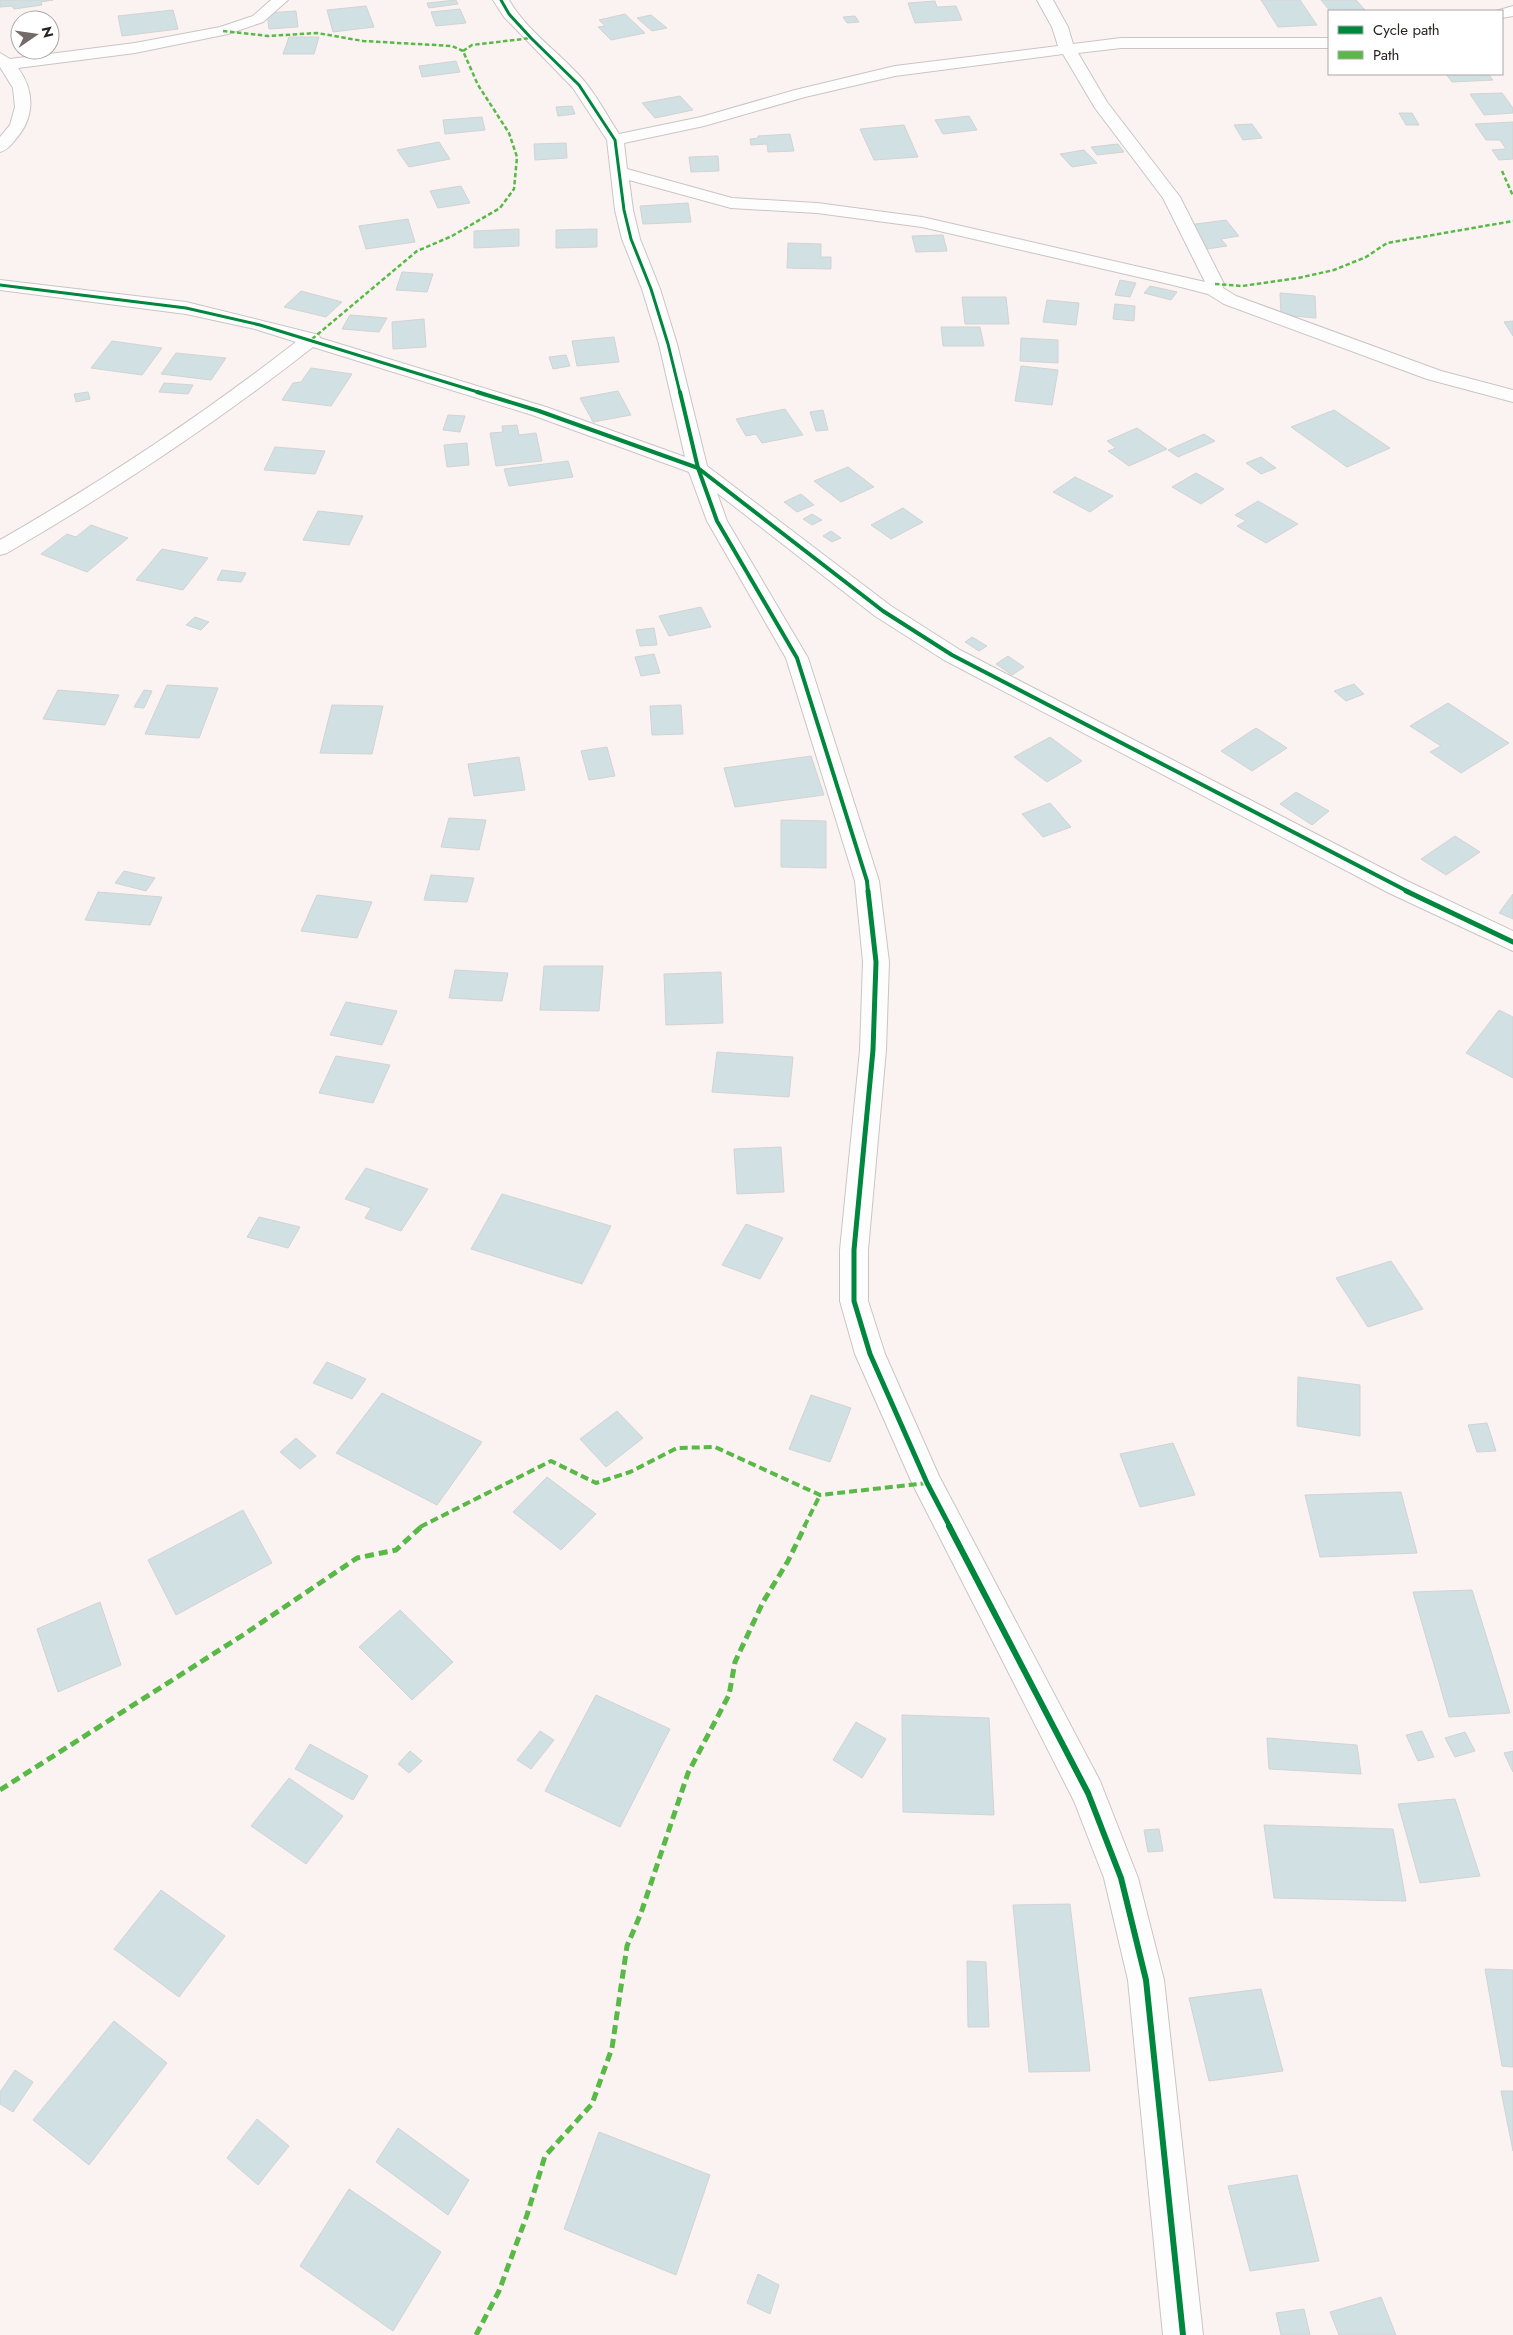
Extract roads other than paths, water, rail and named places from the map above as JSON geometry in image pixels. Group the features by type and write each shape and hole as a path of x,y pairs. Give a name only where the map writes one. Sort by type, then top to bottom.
{"street":[{"path":"4,61 135,48 223,31 258,19 280,0"},
{"path":"501,0 509,14 530,38 579,84 616,140 624,210 631,239 651,289 668,344 698,468 717,521 797,658 868,881 876,962 873,1050 854,1250 854,1301 870,1354 926,1483 1088,1793 1121,1878 1146,1980 1183,2335"},
{"path":"1045,0 1060,26 1067,48 1101,105 1119,126 1134,150 1171,198 1215,284 1214,290"},
{"path":"616,140 704,121 801,93 895,71 1067,48 1122,43 1328,43"},
{"path":"0,147 18,125 21,112 20,81 4,61"},
{"path":"620,172 732,203 799,206 922,222 1214,290 1230,300 1434,375 1513,396"},
{"path":"0,285 186,308 260,325 312,339 539,411 698,468 883,611 952,655 1398,887 1513,942"},
{"path":"0,549 94,493 187,431 261,380 312,339"}]}
